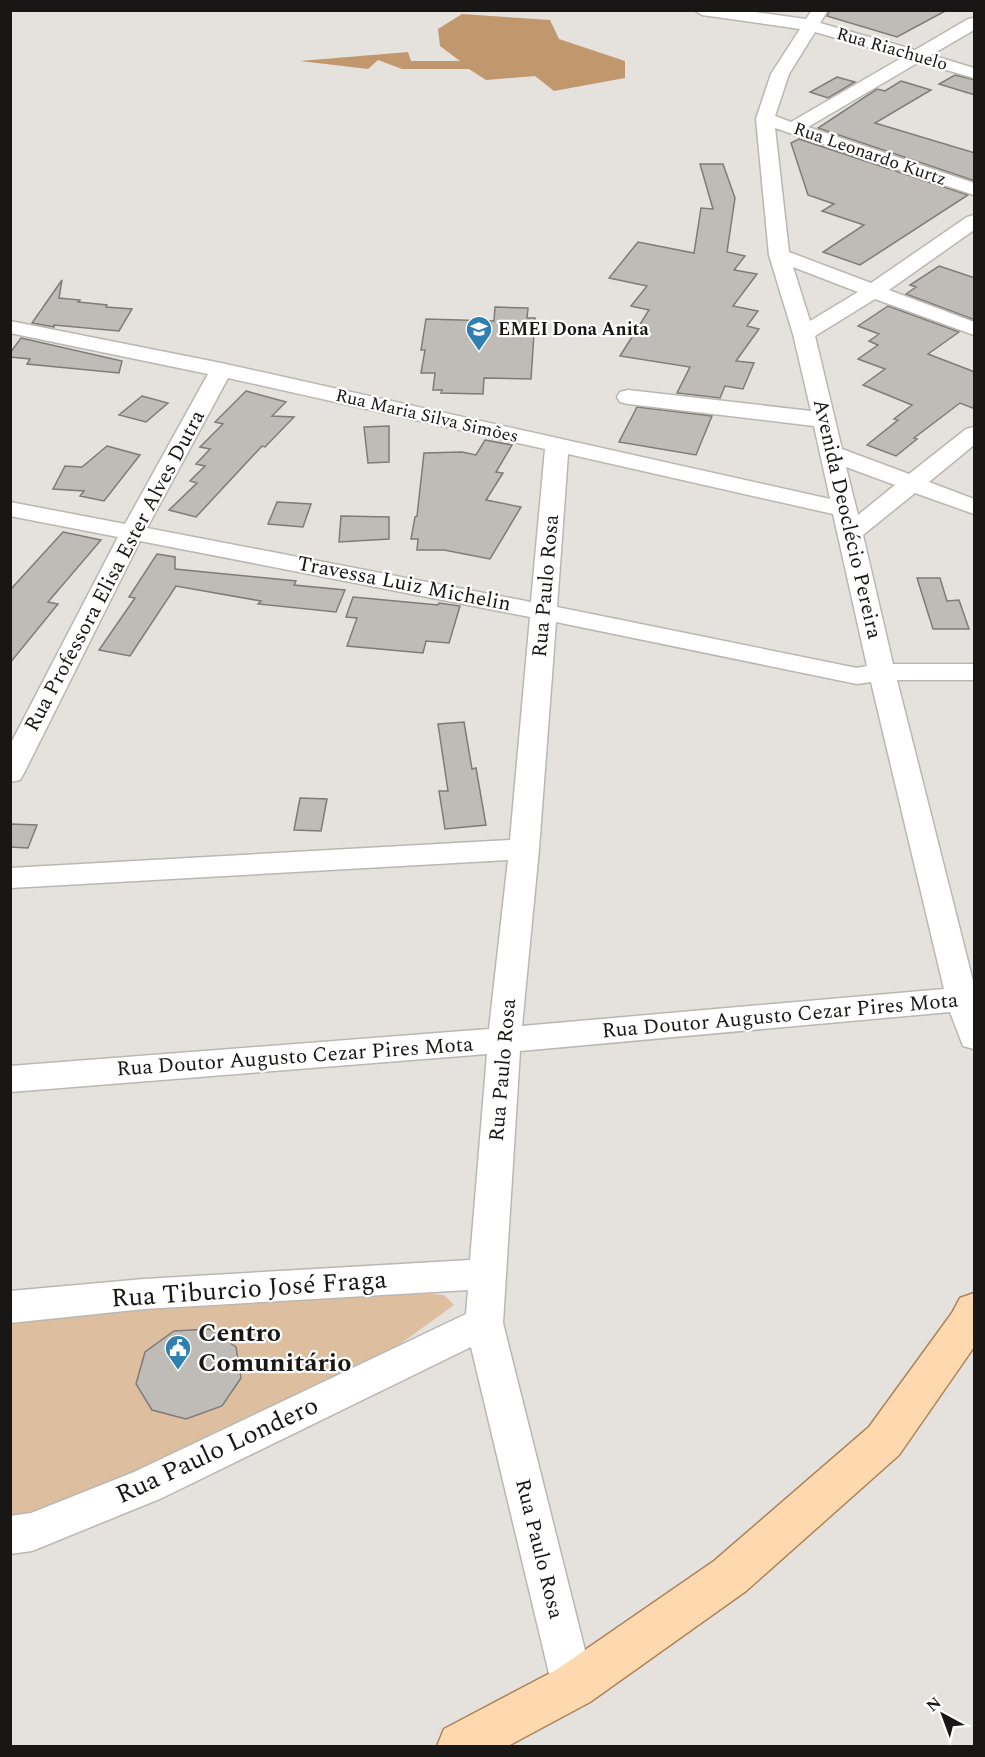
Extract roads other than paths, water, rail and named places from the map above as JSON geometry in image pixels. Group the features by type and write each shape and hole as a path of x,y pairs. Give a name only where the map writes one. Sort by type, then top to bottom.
{"main road":[{"path":"460,1746 573,1686 730,1576 884,1441 967,1325 975,1310"}],"street":[{"name":"Rua Riachuelo","path":"702,10 815,18 917,56 975,73"},
{"name":"Avenida Deoclécio Pereira","path":"815,18 780,74 765,119 779,255 804,334 882,672 968,999 975,1037"},
{"path":"794,128 975,23"},
{"name":"Rua Leonardo Kurtz","path":"765,119 975,189"},
{"path":"804,334 872,292 975,221"},
{"path":"779,255 975,329"},
{"name":"Rua Maria Silva Simões","path":"10,327 221,370 557,446 847,520"},
{"name":"Rua Professora Elisa Ester Alves Dutra","path":"10,773 133,532 221,370"},
{"path":"628,397 825,420"},
{"path":"847,520 913,483 975,434"},
{"name":"Rua Paulo Rosa","path":"557,446 524,849 504,1040 484,1323 573,1686"},
{"path":"833,454 975,507"},
{"name":"Travessa Luiz Michelin","path":"10,509 545,612 857,676 882,672 975,672"},
{"path":"10,878 524,849"},
{"name":"Rua Doutor Augusto Cezar Pires Mota","path":"10,1079 504,1040 968,999"},
{"name":"Rua Tiburcio José Fraga","path":"10,1307 144,1294 487,1274"},
{"name":"Rua Paulo Londero","path":"10,1535 32,1532 148,1485 484,1323"}],"place":[{"name":"EMEI Dona Anita","path":"479,352"},
{"name":"Centro Comunitário","path":"178,1371"}]}
